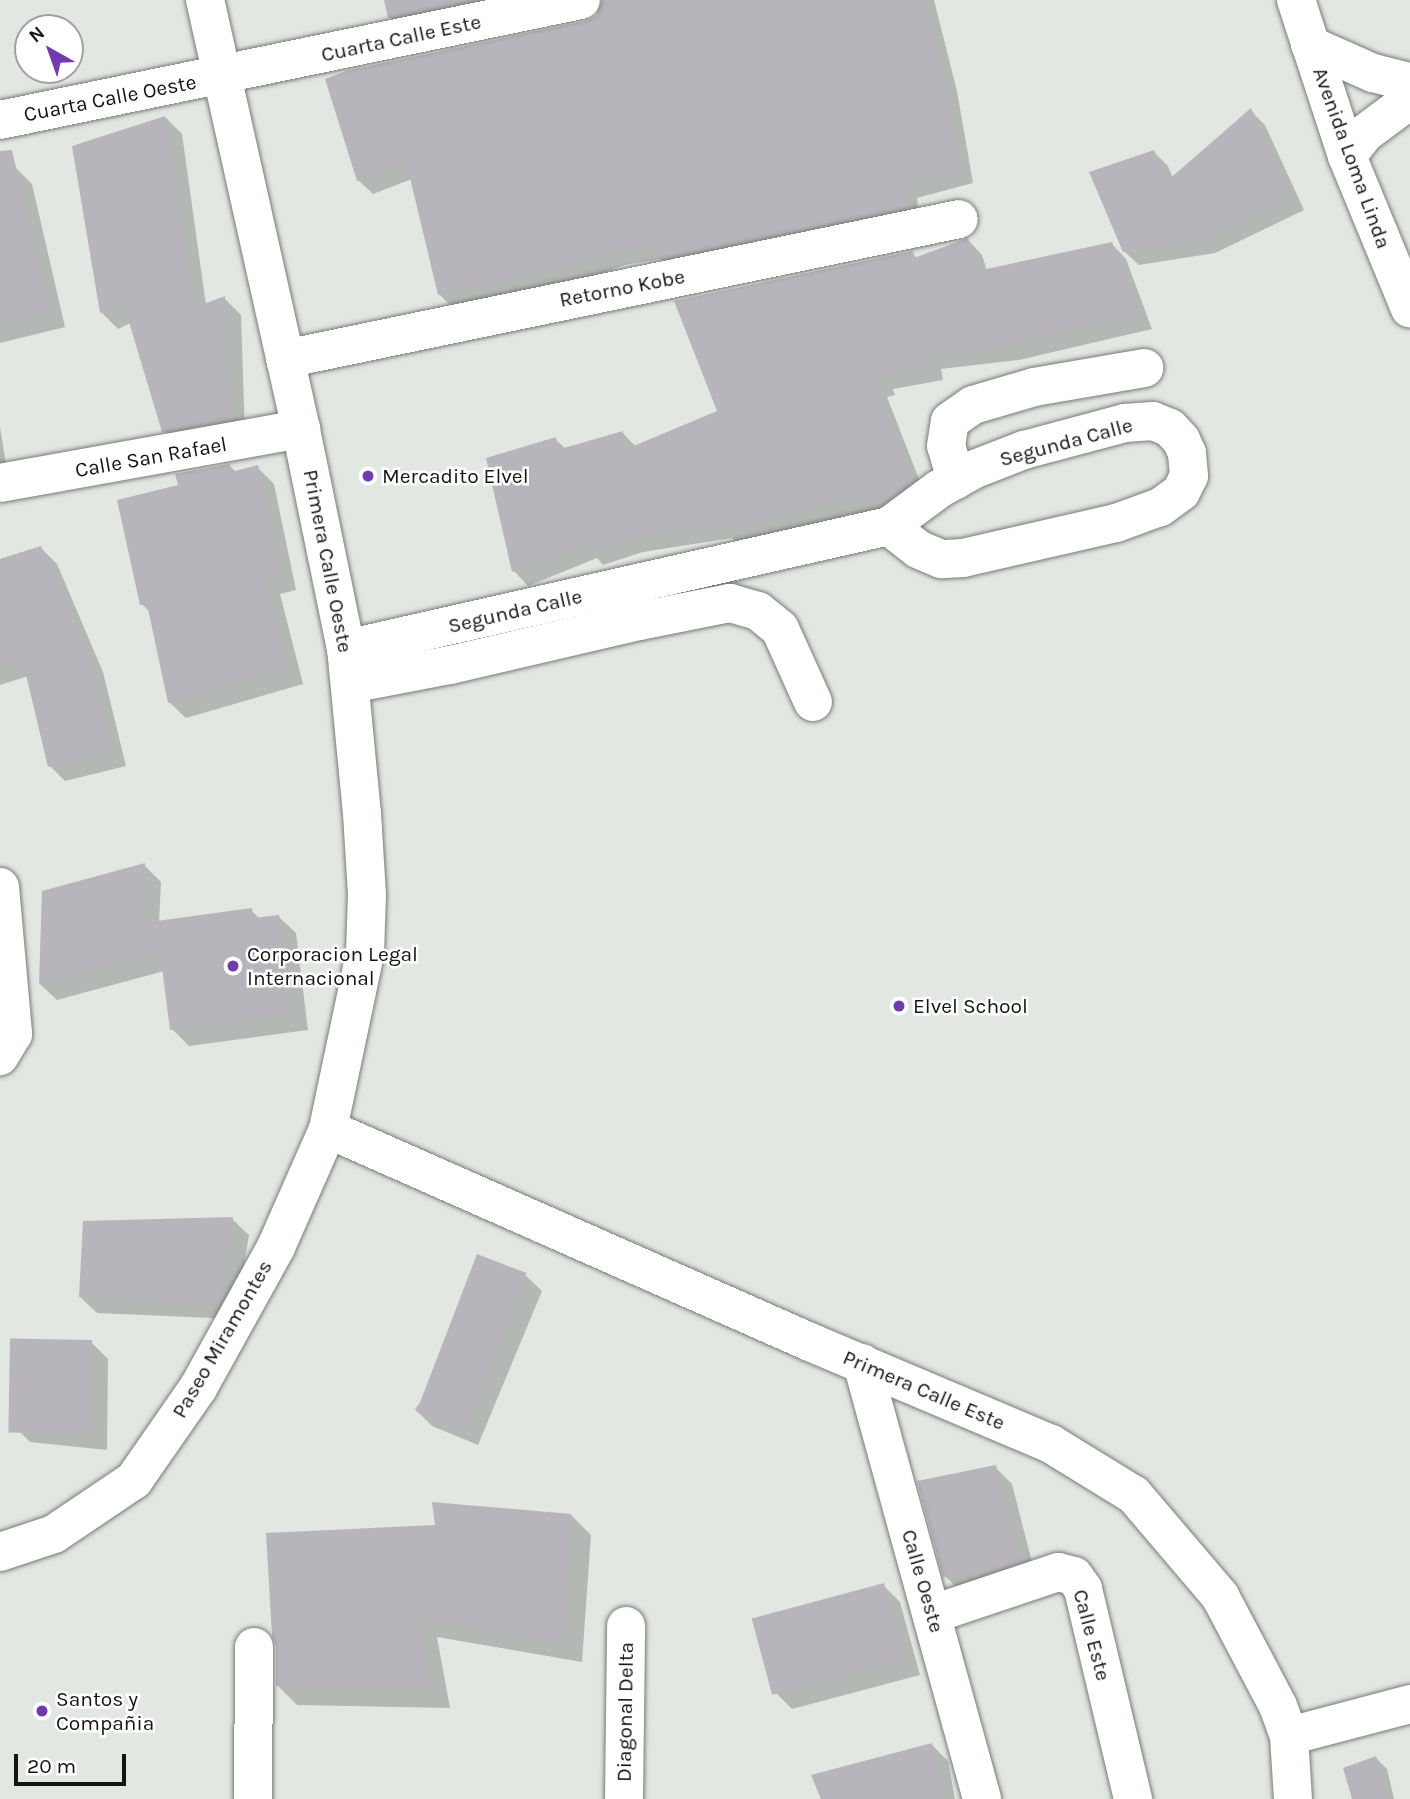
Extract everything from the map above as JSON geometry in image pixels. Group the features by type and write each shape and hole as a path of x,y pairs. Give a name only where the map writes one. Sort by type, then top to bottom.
{"street":[{"name":"Primera Calle Oeste","path":"205,0 301,429 348,666 367,895 365,954 328,1129"},
{"name":"Cuarta Calle Este","path":"220,76 581,0"},
{"name":"Avenida Loma Linda","path":"1296,0 1347,156 1410,309"},
{"path":"1310,45 1373,74 1410,82"},
{"name":"Cuarta Calle Oeste","path":"0,120 220,76"},
{"path":"1347,156 1364,134 1410,100"},
{"name":"Retorno Kobe","path":"285,359 959,219"},
{"path":"956,480 946,446 950,421 973,405 1034,387 1144,368"},
{"name":"Segunda Calle","path":"348,666 889,526 975,469 1024,450 1125,423 1153,421 1170,428 1181,440 1187,453 1189,475 1181,492 1160,507 1116,523 963,558 941,559 918,549 889,526"},
{"name":"Calle San Rafael","path":"0,483 301,429"},
{"path":"348,666 450,666 639,621 730,603 758,611 780,629 813,702"},
{"path":"0,887 13,1034 0,1056"},
{"name":"Primera Calle Este","path":"328,1129 1051,1444 1134,1494 1220,1596 1278,1706 1289,1736 1293,1799"},
{"name":"Paseo Miramontes","path":"0,1552 54,1534 134,1480 205,1377 276,1247 328,1129"},
{"name":"Calle Oeste","path":"862,1363 982,1799"},
{"name":"Calle Este","path":"933,1614 1058,1572 1074,1576 1083,1589 1133,1799"},
{"name":"Diagonal Delta","path":"624,1799 626,1626"},
{"path":"253,1799 254,1647"},
{"path":"1289,1736 1410,1704"}],"building":[{"path":"384,0 473,0 388,18"},
{"path":"602,0 924,0 943,75 960,169 903,183 907,208 658,259 652,244 610,251 561,268 438,295 406,161 357,181 325,79 346,71 585,21 596,16"},
{"path":"1251,108 1291,195 1201,239 1123,252 1089,172 1154,150 1166,182"},
{"path":"165,116 193,308 225,296 229,420 162,432 123,302 100,313 72,146"},
{"path":"12,150 49,311 0,322 0,151"},
{"path":"968,238 977,271 1112,242 1138,314 1004,346 927,355 929,365 879,375 881,380 873,383 913,481 889,499 840,500 770,518 770,521 722,530 720,523 627,538 587,551 585,543 512,572 486,458 556,437 557,450 623,431 624,450 717,411 674,301 913,251 914,258"},
{"path":"230,464 231,472 258,465 280,574 264,578 288,667 168,703 147,604 140,605 117,500 178,485 175,474"},
{"path":"41,546 87,654 111,751 48,767 22,658 0,665 0,559"},
{"path":"145,863 142,923 252,908 253,918 279,915 292,1014 170,1030 160,952 39,984 42,891"},
{"path":"233,1217 219,1303 79,1297 83,1221"},
{"path":"477,1254 526,1273 466,1431 416,1412"},
{"path":"10,1339 92,1340 90,1434 8,1433"},
{"path":"996,1465 1020,1562 993,1571 943,1577 917,1481"},
{"path":"432,1502 571,1514 563,1643 418,1618 431,1689 276,1686 276,1647 272,1635 266,1533 435,1525"},
{"path":"884,1583 904,1659 772,1695 752,1618"},
{"path":"932,1743 943,1799 821,1799 811,1775"},
{"path":"1376,1756 1387,1799 1352,1799 1343,1768"}],"place":[{"name":"Mercadito Elvel","path":"368,476"},
{"name":"Corporacion Legal Internacional","path":"233,966"},
{"name":"Elvel School","path":"899,1006"},
{"name":"Santos y Compañia","path":"42,1711"}]}
